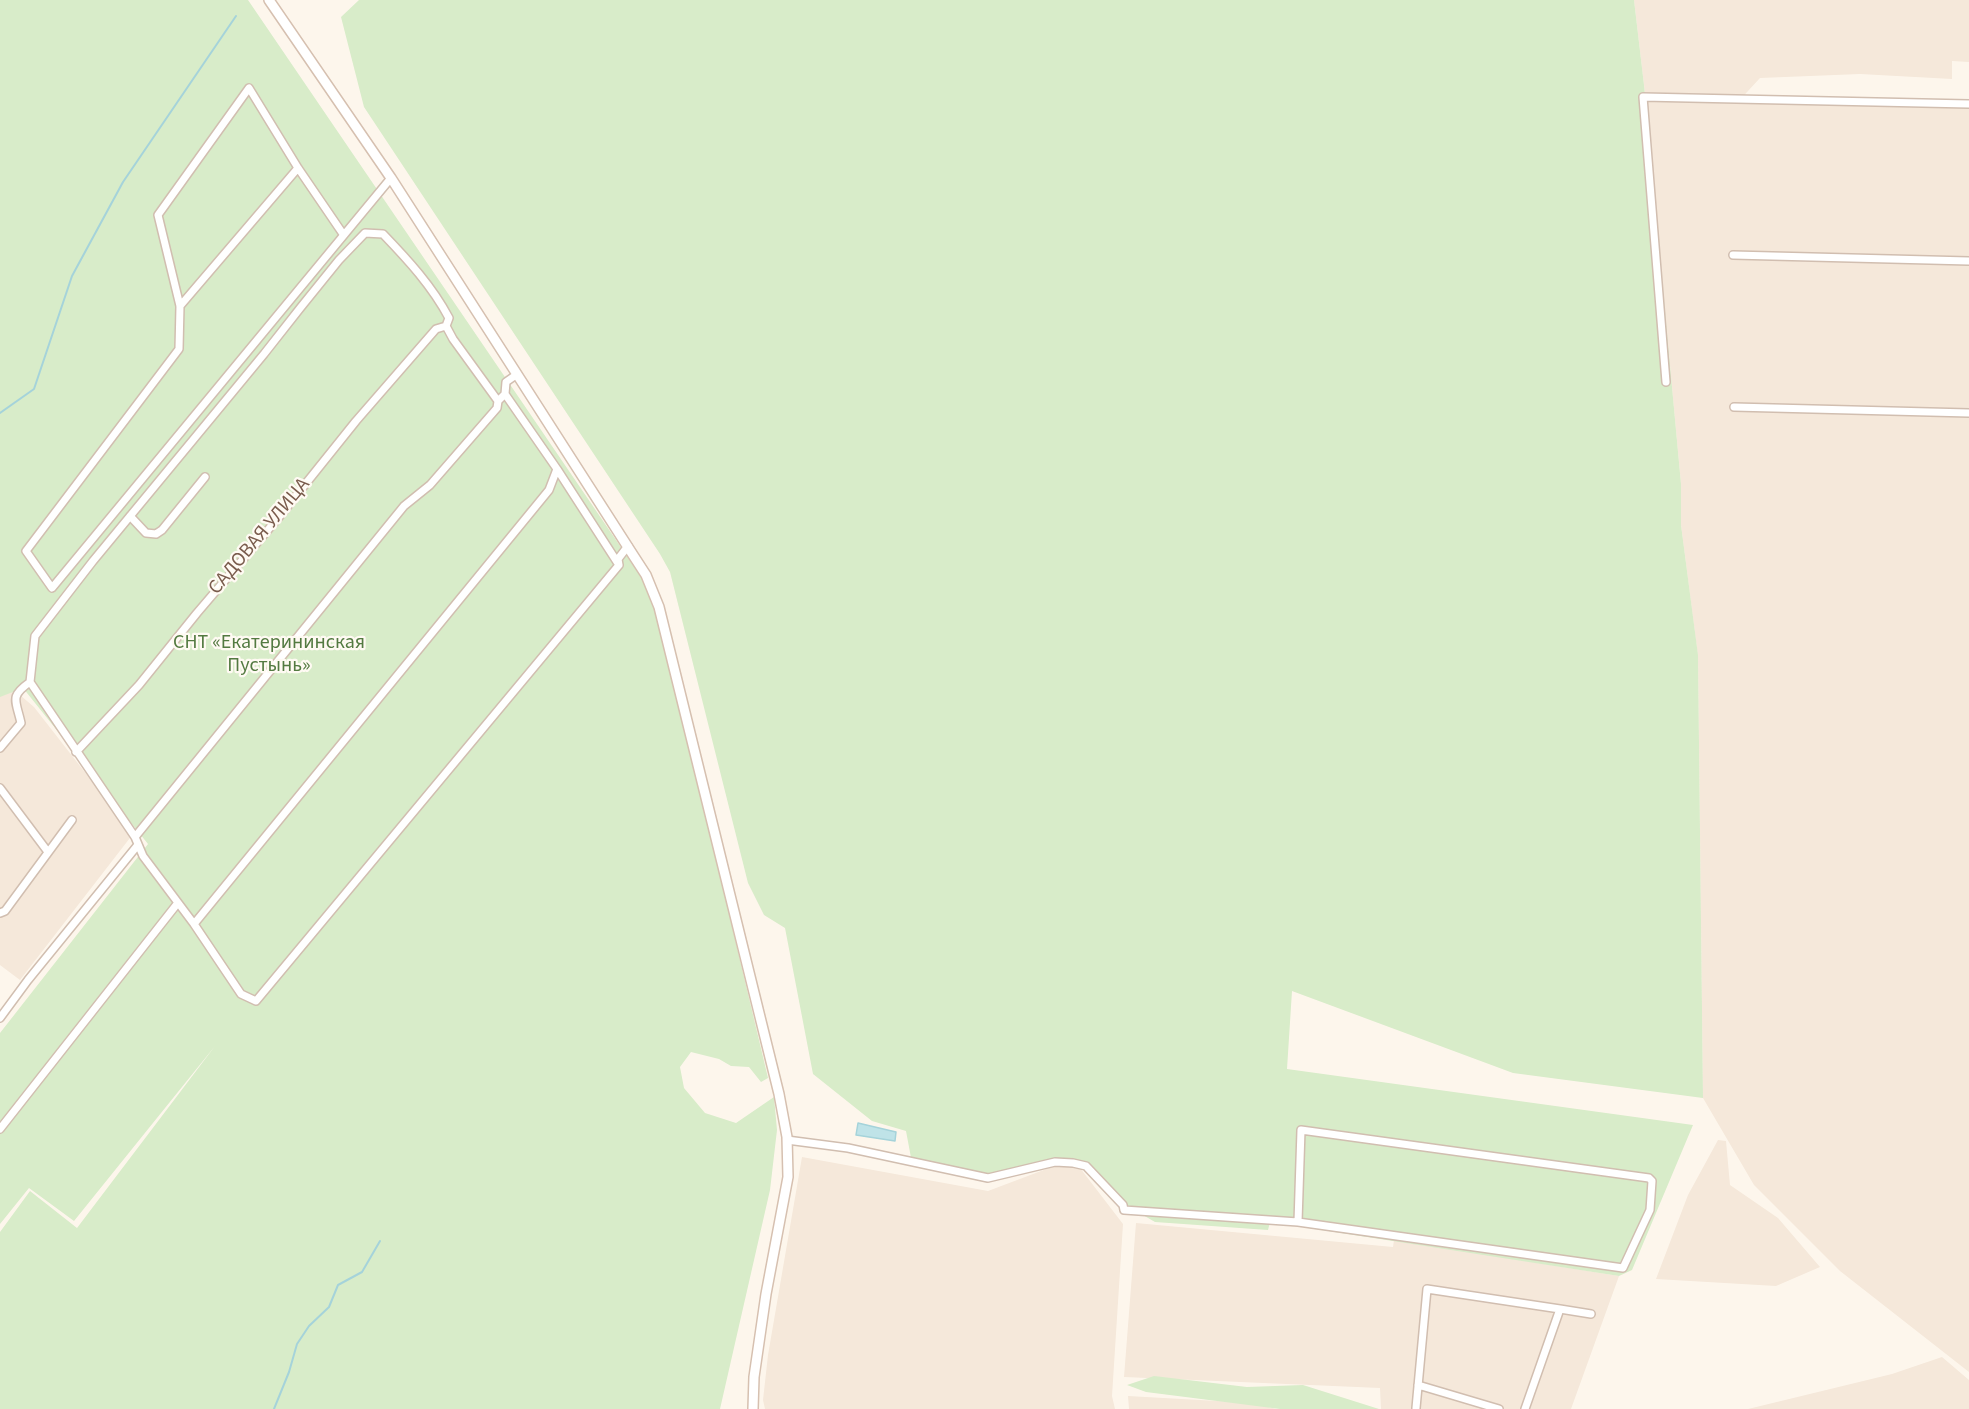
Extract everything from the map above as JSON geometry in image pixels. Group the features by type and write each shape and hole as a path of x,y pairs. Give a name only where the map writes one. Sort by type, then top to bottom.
{"main road":[{"path":"269,0 391,178 628,546 646,575 663,623 779,1094 787,1140 788,1177 785,1203 763,1318 754,1377 753,1409"}],"street":[{"path":"343,234 298,168 249,88 158,214 180,306 179,349 26,551 52,588 391,178"},
{"path":"1666,382 1643,97 1969,104"},
{"path":"180,306 298,168"},
{"path":"498,401 453,339 446,326 449,318 442,304 410,261 383,234 365,233 331,270 35,636 30,682 135,837 137,846 241,994 256,1001 619,565 618,559 628,546"},
{"path":"1732,255 1969,261"},
{"name":"САДОВАЯ УЛИЦА","path":"76,752 139,685 356,421 436,328 446,326"},
{"path":"516,375 506,382 505,394 619,565"},
{"path":"135,837 404,506 430,485 496,408 498,401 505,394"},
{"path":"1734,407 1969,413"},
{"path":"194,924 549,490 557,469"},
{"path":"130,516 146,533 156,534 162,530 205,477"},
{"path":"0,748 21,723 16,698 18,691 30,682"},
{"path":"0,788 48,852"},
{"path":"0,913 5,911 72,820"},
{"path":"0,1018 137,846"},
{"path":"0,1130 177,904"},
{"path":"787,1140 870,1152 988,1178 1055,1162 1073,1163 1086,1166 1123,1205 1124,1210 1298,1222 1623,1268 1650,1210 1652,1181 1649,1178 1301,1130 1298,1222"},
{"path":"1416,1408 1427,1289 1592,1314"},
{"path":"1525,1409 1560,1309"},
{"path":"1418,1385 1499,1409"}],"shaded area":[{"path":"1634,0 1969,0 1969,62 1952,61 1952,79 1860,74 1760,78 1736,104 1969,104 1969,1372 1840,1271 1754,1185 1703,1098 1698,656 1681,525 1681,484"},
{"path":"13,689 34,707 133,834 20,980 0,965 0,695"},
{"path":"1718,1140 1726,1141 1730,1185 1778,1218 1820,1267 1776,1286 1656,1279 1688,1195"},
{"path":"802,1157 988,1191 1057,1165 1080,1168 1123,1224 1112,1396 1115,1409 765,1409 763,1400 768,1355"},
{"path":"1136,1223 1393,1247 1394,1240 1619,1276 1571,1409 1381,1409 1380,1388 1124,1377"},
{"path":"1942,1357 1969,1380 1969,1409 1748,1409 1892,1374"},
{"path":"1128,1396 1253,1403 1276,1409 1129,1409"}],"green space":[{"name":"СНТ «Екатерининская Пустынь»","path":"0,0 248,0 646,584 658,615 768,1078 761,1082 749,1067 731,1066 719,1059 691,1052 680,1067 684,1088 705,1113 736,1123 774,1097 777,1130 770,1190 720,1409 0,1409 0,1232 30,1191 77,1228 215,1046 74,1221 29,1188 0,1224 0,1033 148,844 23,688 0,697"},
{"path":"359,0 1634,0 1681,484 1681,525 1698,655 1703,1098 1513,1073 1292,991 1287,1069 1693,1125 1632,1270 1619,1276 1270,1222 1268,1230 1155,1222 1124,1204 1092,1171 1054,1162 989,1175 912,1163 906,1131 872,1121 813,1074 785,928 764,915 748,883 670,572 364,107 341,17"},
{"path":"1154,1376 1247,1387 1303,1385 1379,1409 1280,1409 1146,1392 1127,1385"}],"water":[{"path":"858,1123 896,1132 895,1141 856,1135"}],"waterway":[{"path":"0,413 34,389 72,276 123,182 236,16"},
{"path":"274,1409 297,1344 309,1326 329,1307 338,1285 362,1272 380,1241"}]}
